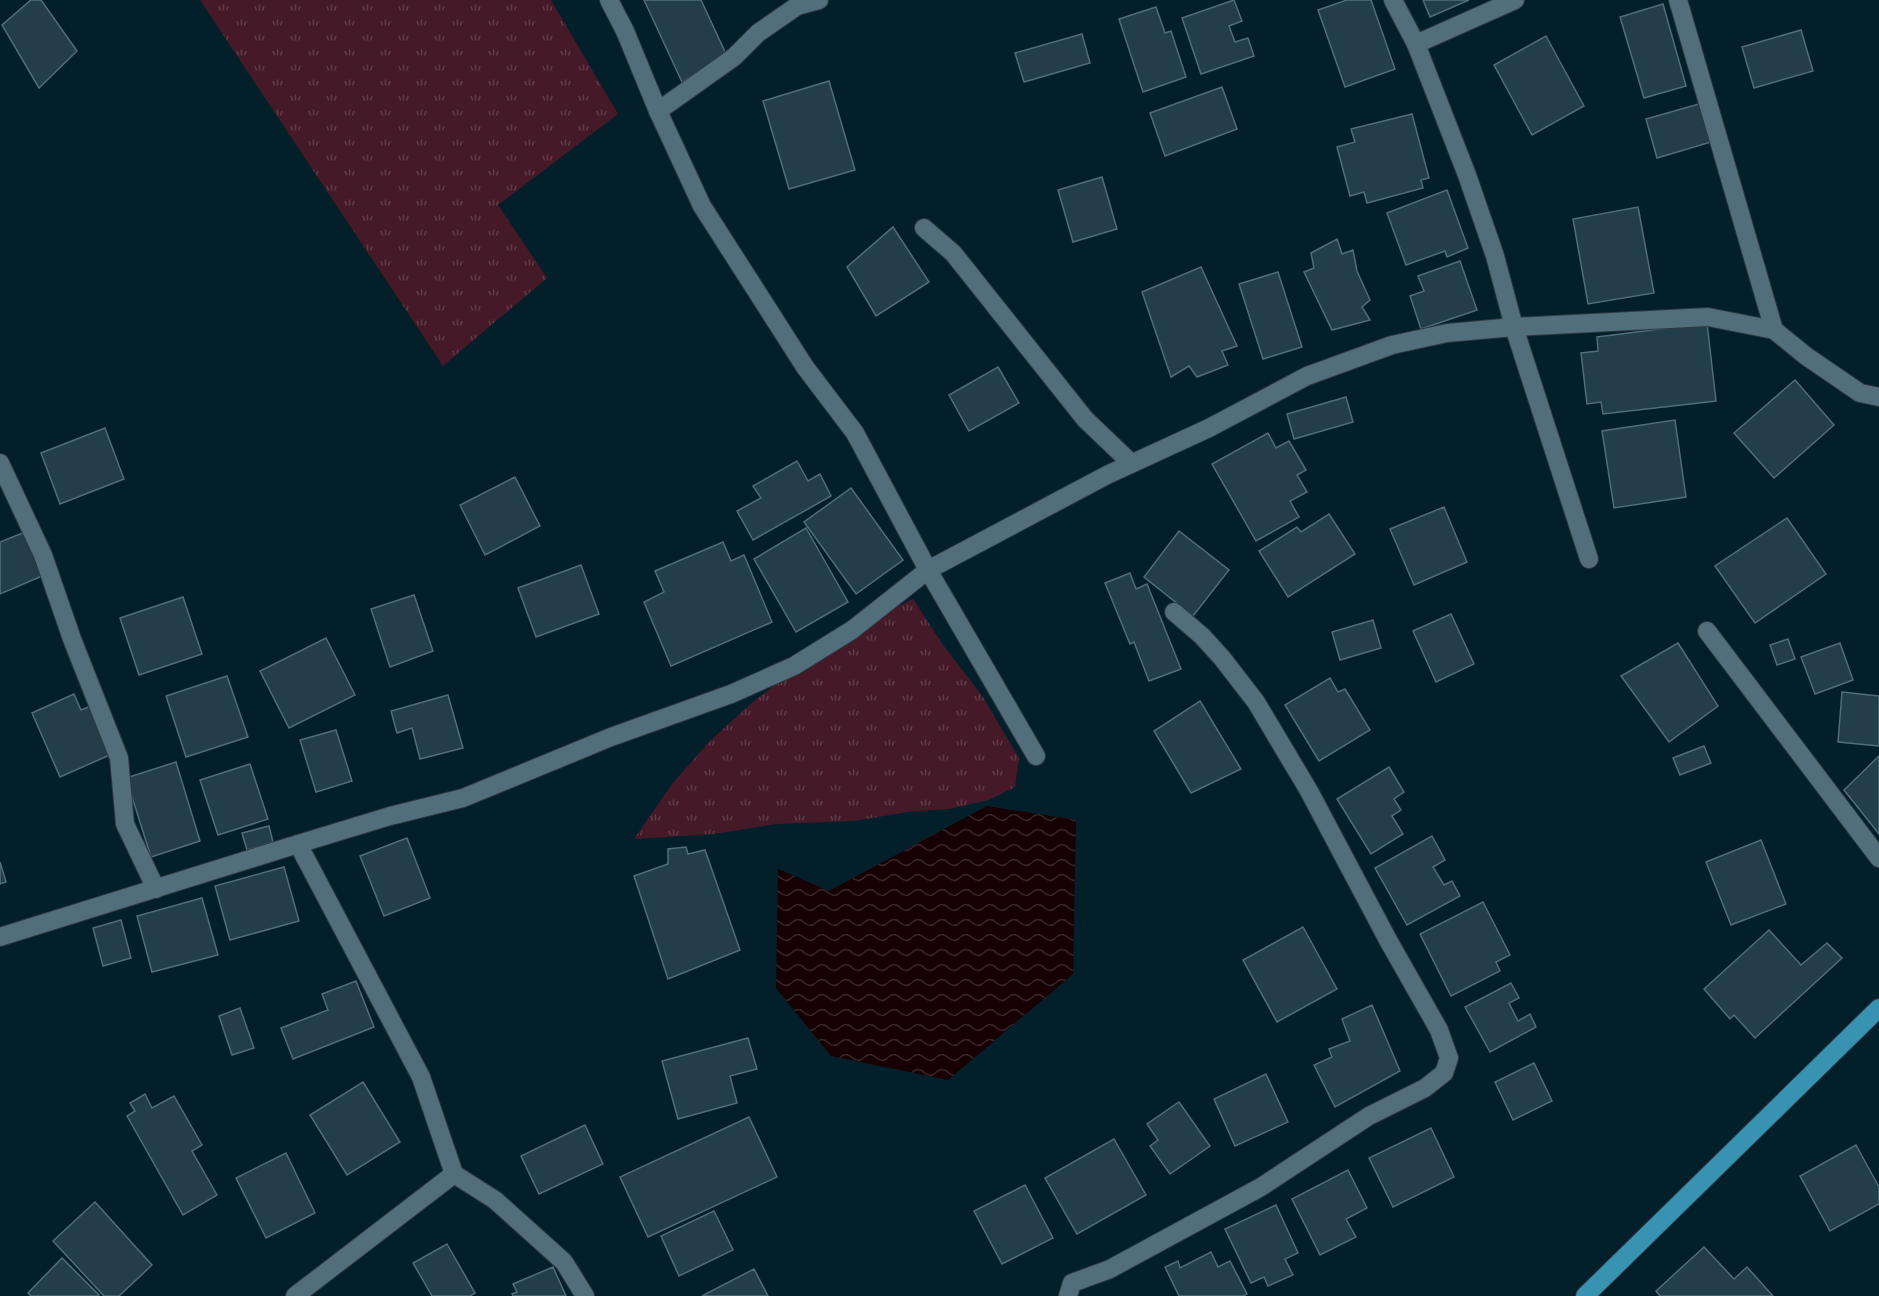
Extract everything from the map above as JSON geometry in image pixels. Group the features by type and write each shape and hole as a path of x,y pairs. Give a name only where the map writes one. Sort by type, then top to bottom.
{"main road":[{"path":"1584,1296 1879,1008"}],"street":[{"path":"609,0 625,31 658,111 702,206 805,367 855,433 928,570 1036,756"},
{"path":"658,111 734,57 758,33 797,6 819,0"},
{"path":"1393,0 1416,44 1467,175 1488,235 1514,327 1589,559"},
{"path":"1416,44 1515,0"},
{"path":"1678,0 1774,330"},
{"path":"924,228 953,253 1085,419 1131,463"},
{"path":"0,938 390,816 464,798 611,737 730,694 784,671 852,630 928,570 1131,463 1209,428 1307,376 1392,345 1447,333 1514,327 1708,317 1774,330 1806,356 1860,393 1879,397"},
{"path":"0,463 43,555 72,639 119,758 126,824 156,889"},
{"path":"1068,1296 1072,1283 1110,1269 1261,1187 1369,1116 1425,1088 1444,1073 1449,1058 1439,1030 1309,791 1256,702 1202,636 1174,612"},
{"path":"1707,631 1879,858"},
{"path":"298,844 421,1077 454,1174 495,1200 564,1262 585,1296"},
{"path":"295,1296 454,1174"}],"green space":[{"path":"200,0 551,0 618,114 498,205 547,278 443,366"},
{"path":"913,599 943,645 983,697 1019,758 1015,787 989,800 949,809 908,812 854,821 776,824 714,834 634,839 672,784 711,740 754,701 841,635"}],"water":[{"path":"987,806 1076,820 1073,974 948,1080 831,1056 776,988 778,869 829,891"}],"building":[{"path":"31,0 41,0 77,51 39,88 2,25"},
{"path":"644,0 701,0 726,54 682,82"},
{"path":"1234,0 1242,21 1229,26 1235,42 1248,38 1254,56 1201,74 1182,18"},
{"path":"1347,0 1371,0 1395,69 1345,87 1318,10"},
{"path":"1423,0 1469,0 1430,17"},
{"path":"1663,4 1686,86 1644,98 1620,17"},
{"path":"1156,7 1165,33 1171,31 1186,77 1143,92 1119,19"},
{"path":"1801,30 1813,71 1754,88 1742,47"},
{"path":"1082,34 1090,63 1024,82 1015,53"},
{"path":"1546,36 1584,106 1532,135 1494,65"},
{"path":"829,81 855,170 789,189 763,101"},
{"path":"1222,87 1237,129 1165,156 1150,113"},
{"path":"1699,104 1711,142 1657,158 1646,119"},
{"path":"1412,114 1429,178 1421,180 1423,188 1367,203 1364,192 1350,196 1337,147 1355,142 1351,129"},
{"path":"1102,177 1117,229 1073,242 1058,190"},
{"path":"1447,190 1468,248 1447,257 1445,251 1406,265 1387,213"},
{"path":"1638,207 1654,293 1588,304 1573,219"},
{"path":"893,227 929,282 876,316 847,267"},
{"path":"1337,239 1342,254 1353,250 1357,271 1370,300 1362,307 1370,320 1332,330 1304,272 1314,268 1311,253"},
{"path":"1460,261 1477,310 1421,329 1410,296 1424,291 1418,276"},
{"path":"1201,267 1237,346 1222,351 1228,365 1197,377 1189,366 1171,377 1142,292"},
{"path":"1278,272 1302,347 1263,359 1239,284"},
{"path":"1707,323 1716,401 1603,414 1601,402 1587,404 1581,353 1598,351 1597,337"},
{"path":"998,367 1019,403 969,431 949,395"},
{"path":"1795,380 1834,425 1774,478 1734,433"},
{"path":"1346,397 1353,422 1294,439 1287,414"},
{"path":"1675,420 1686,497 1614,508 1602,431"},
{"path":"105,428 124,479 60,504 41,453"},
{"path":"1268,433 1276,448 1289,441 1306,470 1297,475 1307,492 1290,501 1299,517 1256,541 1212,464"},
{"path":"797,461 808,481 820,474 831,496 753,540 737,511 761,498 753,486"},
{"path":"515,477 540,526 485,555 460,505"},
{"path":"851,488 903,560 856,594 804,522"},
{"path":"1444,507 1467,562 1414,585 1390,529"},
{"path":"1329,514 1355,554 1288,597 1259,551 1297,527 1301,532"},
{"path":"1787,518 1826,574 1755,623 1715,566"},
{"path":"806,528 848,602 796,632 754,559"},
{"path":"1179,531 1229,570 1193,616 1144,577"},
{"path":"25,532 42,576 0,594 0,542"},
{"path":"723,542 731,561 744,555 772,622 671,666 644,602 664,592 655,571"},
{"path":"581,565 599,614 536,637 518,588"},
{"path":"1130,573 1136,589 1147,584 1181,669 1149,681 1134,642 1130,644 1105,583"},
{"path":"414,595 433,651 390,667 371,609"},
{"path":"183,597 202,654 139,675 120,618"},
{"path":"1451,614 1474,664 1436,682 1413,631"},
{"path":"1373,620 1381,648 1340,660 1332,632"},
{"path":"326,638 355,695 289,728 260,671"},
{"path":"1788,639 1795,659 1777,665 1770,645"},
{"path":"1678,643 1718,706 1669,742 1621,676"},
{"path":"1840,643 1853,680 1815,694 1801,657"},
{"path":"227,676 248,737 186,757 166,696"},
{"path":"1330,678 1338,692 1345,689 1370,730 1319,761 1285,705"},
{"path":"1842,692 1879,696 1879,746 1838,742"},
{"path":"74,694 81,710 91,706 112,754 60,777 32,713"},
{"path":"448,695 463,748 420,759 412,728 397,733 391,711"},
{"path":"1200,701 1241,769 1191,793 1154,731"},
{"path":"336,730 352,781 316,792 300,740"},
{"path":"1704,746 1711,763 1680,775 1673,758"},
{"path":"1879,756 1879,834 1844,790"},
{"path":"176,762 200,841 151,857 126,778"},
{"path":"250,764 268,819 218,835 200,780"},
{"path":"1389,767 1404,792 1394,799 1401,810 1392,816 1403,834 1371,854 1337,799"},
{"path":"269,826 273,842 247,850 242,833"},
{"path":"1432,836 1445,860 1433,867 1444,885 1452,881 1460,896 1407,925 1375,868"},
{"path":"407,838 430,898 384,916 360,856"},
{"path":"1761,840 1786,904 1731,925 1706,862"},
{"path":"686,847 688,854 705,850 740,950 668,979 634,876 668,864 668,849"},
{"path":"0,862 6,882 0,884"},
{"path":"284,867 299,921 230,940 215,886"},
{"path":"202,898 218,955 152,972 137,916"},
{"path":"1483,902 1510,955 1496,962 1500,971 1451,996 1420,934"},
{"path":"121,920 131,958 103,966 93,928"},
{"path":"1303,927 1337,989 1277,1022 1243,960"},
{"path":"1769,930 1801,965 1827,943 1842,958 1755,1038 1734,1015 1730,1019 1704,989"},
{"path":"356,981 374,1027 293,1059 281,1028 328,1010 322,994"},
{"path":"1511,983 1519,998 1509,1003 1518,1021 1530,1014 1536,1027 1490,1052 1465,1007"},
{"path":"1372,1005 1400,1071 1335,1107 1314,1065 1332,1057 1329,1049 1350,1041 1342,1019"},
{"path":"240,1008 254,1048 232,1055 219,1016"},
{"path":"748,1038 757,1069 730,1076 737,1103 678,1119 662,1061"},
{"path":"1534,1063 1552,1101 1513,1120 1495,1082"},
{"path":"1266,1074 1288,1122 1235,1146 1214,1099"},
{"path":"363,1082 400,1142 347,1175 310,1115"},
{"path":"145,1094 152,1108 174,1096 202,1145 192,1151 217,1195 183,1215 127,1116 135,1111 130,1103"},
{"path":"1179,1102 1210,1146 1170,1174 1150,1146 1158,1140 1147,1124"},
{"path":"749,1117 777,1177 648,1237 620,1177"},
{"path":"585,1125 603,1164 539,1194 521,1156"},
{"path":"1431,1128 1454,1177 1393,1207 1369,1158"},
{"path":"1114,1139 1146,1195 1077,1234 1045,1178"},
{"path":"1856,1145 1879,1187 1879,1204 1830,1231 1800,1176"},
{"path":"286,1153 315,1213 266,1238 236,1178"},
{"path":"1348,1170 1367,1208 1346,1219 1356,1237 1320,1255 1292,1199"},
{"path":"1025,1185 1053,1238 1002,1264 974,1211"},
{"path":"95,1202 152,1265 119,1296 104,1296 53,1241"},
{"path":"1276,1205 1298,1253 1285,1259 1293,1275 1268,1286 1264,1277 1251,1283 1225,1229"},
{"path":"714,1211 733,1250 679,1276 661,1236"},
{"path":"447,1244 475,1293 470,1296 432,1296 413,1263"},
{"path":"1704,1247 1734,1279 1747,1267 1773,1296 1660,1296 1656,1291"},
{"path":"1211,1252 1218,1267 1230,1261 1247,1294 1243,1296 1179,1296 1165,1267 1178,1261 1180,1268"},
{"path":"62,1258 99,1295 31,1296 28,1293"},
{"path":"553,1267 566,1296 513,1296 512,1294 517,1292 513,1284"},
{"path":"754,1269 768,1296 702,1296"}]}
